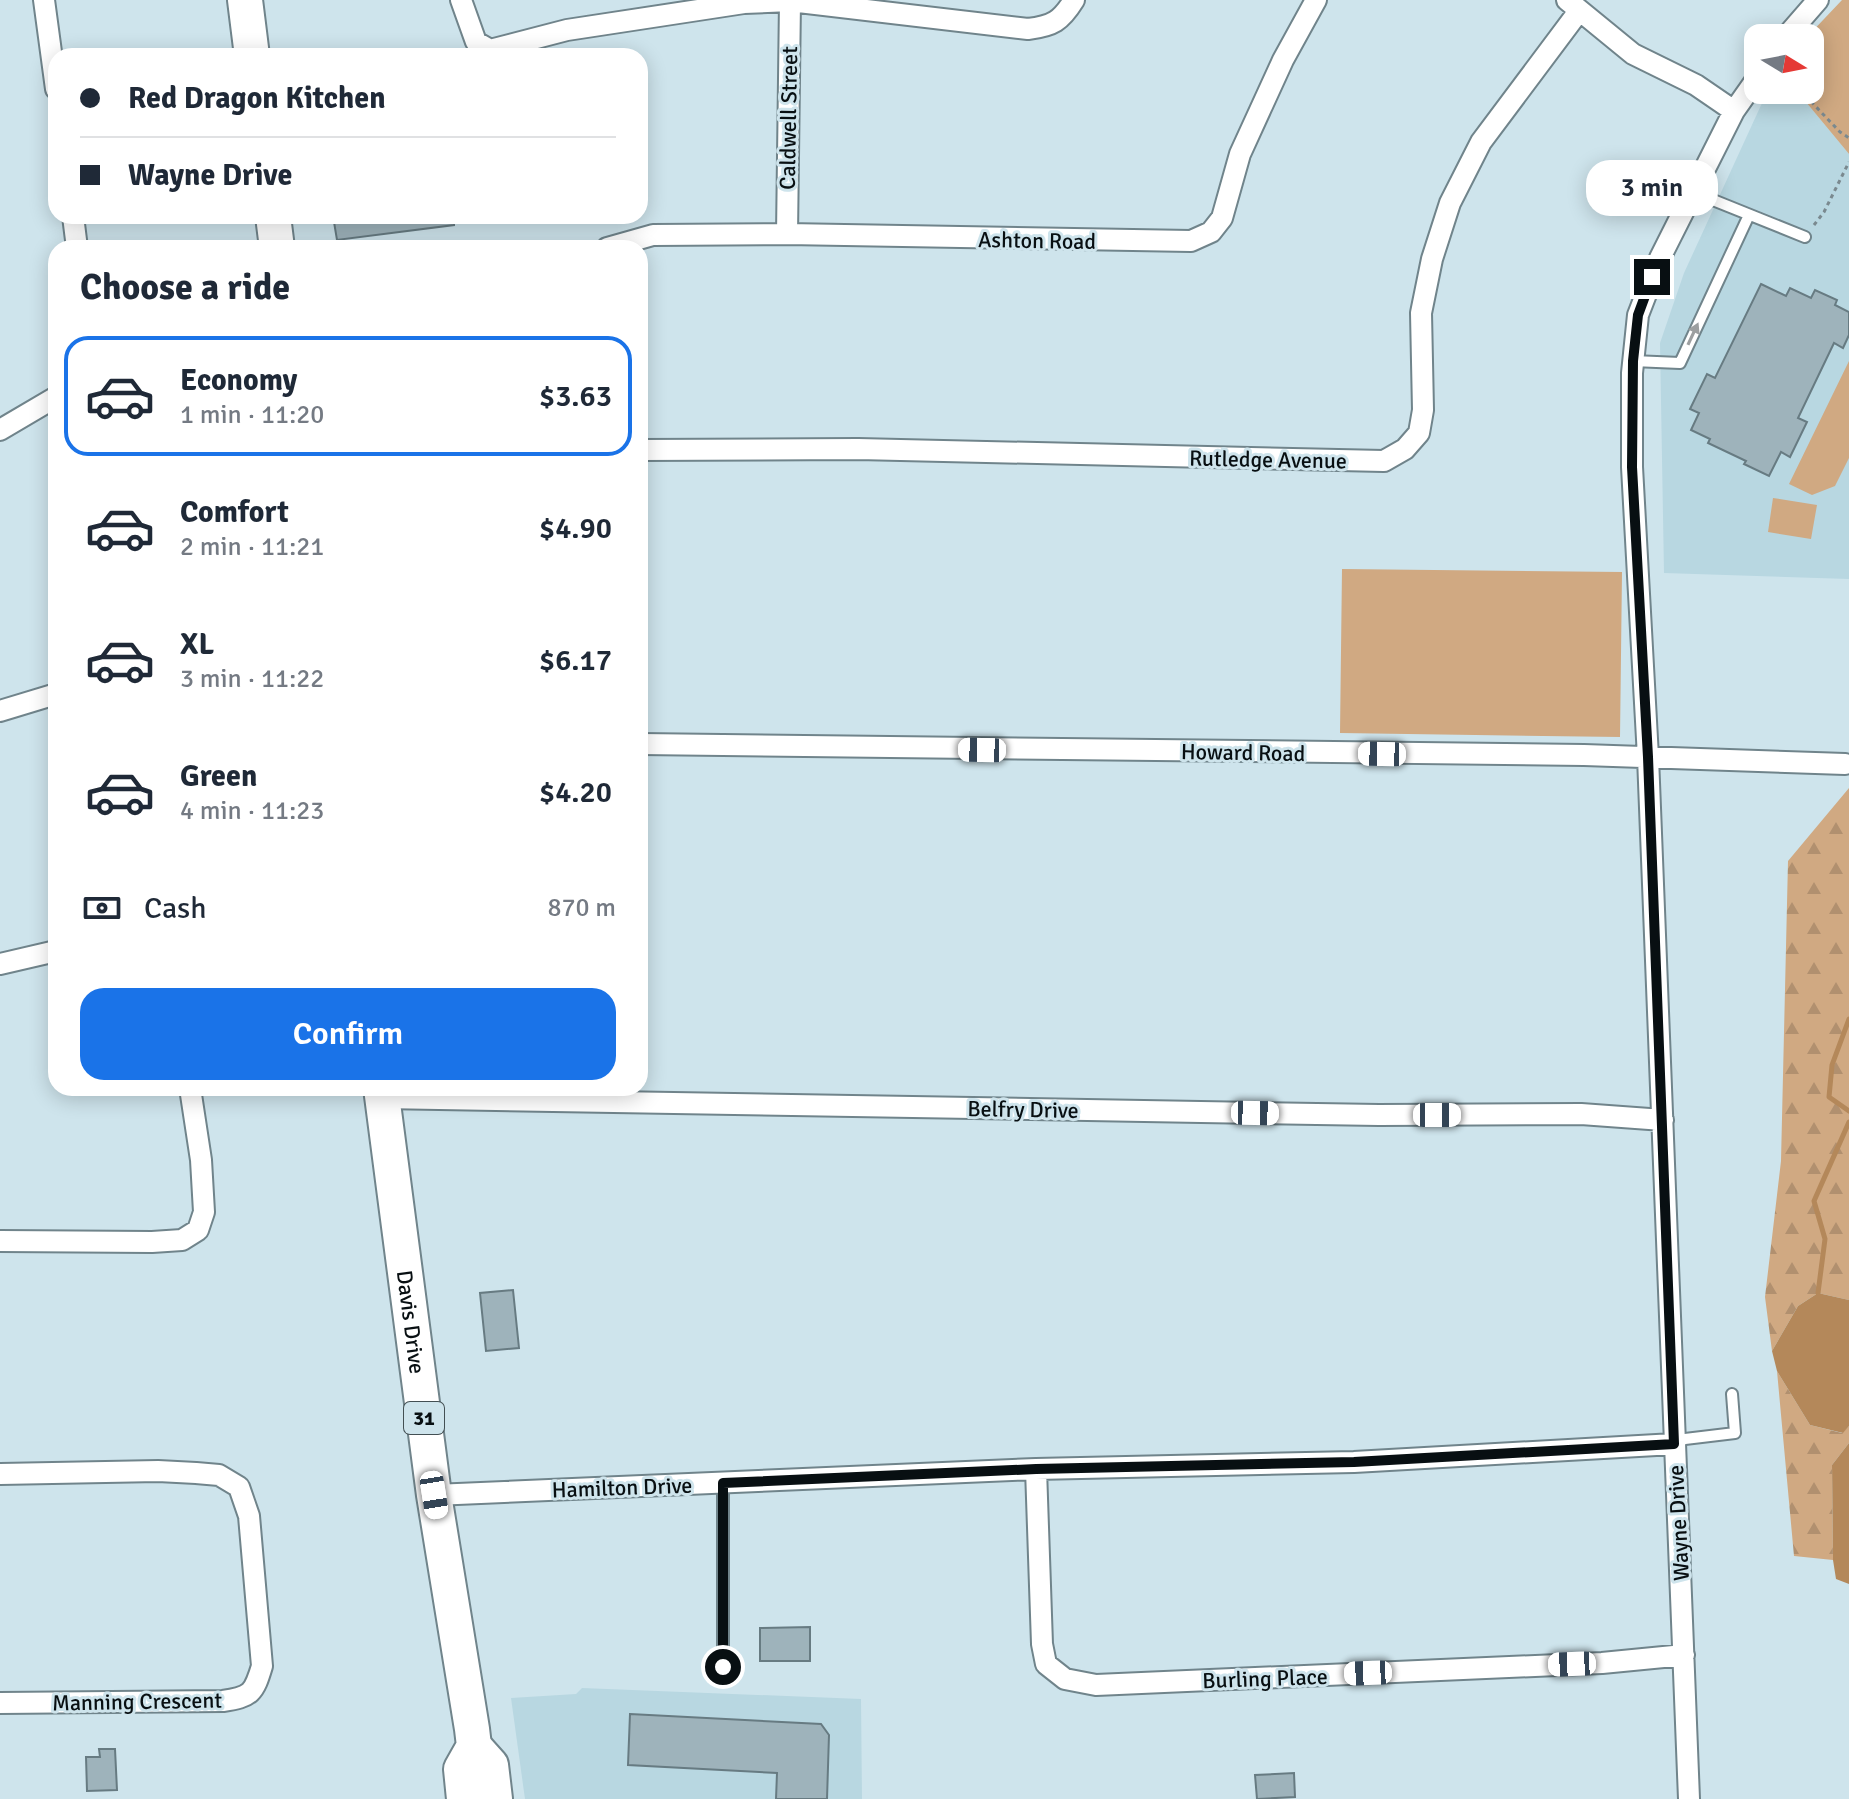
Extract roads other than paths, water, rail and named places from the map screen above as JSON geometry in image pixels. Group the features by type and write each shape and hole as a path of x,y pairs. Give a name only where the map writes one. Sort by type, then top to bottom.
{"main road":[{"path":"245,0 251,48"},
{"name":"Davis Drive","path":"382,1096 434,1495 474,1746 491,1765 495,1799"},
{"name":"Davis Drive","path":"464,1799 461,1769 474,1746"}],"street":[{"path":"44,0 50,48"},
{"path":"461,0 476,42 486,48"},
{"path":"498,48 567,30 744,3 790,1 1028,29 1045,27 1063,17 1074,0"},
{"name":"Ashton Road","path":"635,240 653,235 787,234 1191,241 1211,232 1222,218 1240,154 1283,60 1316,0"},
{"path":"1797,24 1818,0"},
{"name":"Caldwell Street","path":"787,234 790,1"},
{"path":"1573,6 1633,54 1696,85 1734,111"},
{"name":"Rutledge Avenue","path":"648,450 858,449 1384,461 1405,449 1419,433 1423,410 1421,313 1432,259 1450,203 1481,142 1573,6"},
{"name":"Wayne Drive","path":"1689,1799 1648,757 1632,467 1633,361 1638,315 1660,258 1744,97"},
{"path":"0,430 48,402"},
{"path":"0,711 48,696"},
{"name":"Howard Road","path":"648,744 1648,757 1845,764"},
{"path":"0,964 48,953"},
{"path":"0,1241 152,1242 182,1240 198,1230 204,1212 201,1160 191,1096"},
{"name":"Belfry Drive","path":"514,1096 1348,1115 1581,1114 1663,1120"},
{"name":"Hamilton Drive","path":"434,1495 1036,1469 1354,1462 1674,1444"},
{"name":"Burling Place","path":"1036,1469 1042,1644 1046,1664 1065,1679 1096,1685 1602,1663 1684,1655"},
{"name":"Manning Crescent","path":"0,1474 196,1473 219,1475 239,1487 249,1516 262,1666 256,1686 245,1698 223,1701 0,1703"}],"lane":[{"path":"1693,192 1805,237"},
{"path":"1633,361 1680,363 1749,215"},
{"path":"1674,1444 1685,1439 1735,1433 1732,1394"},
{"path":"723,1483 723,1667"}],"waterway":[{"path":"1849,1019 1832,1065 1829,1097 1849,1111"},
{"path":"1818,1293 1825,1239 1814,1201 1849,1122"}]}
